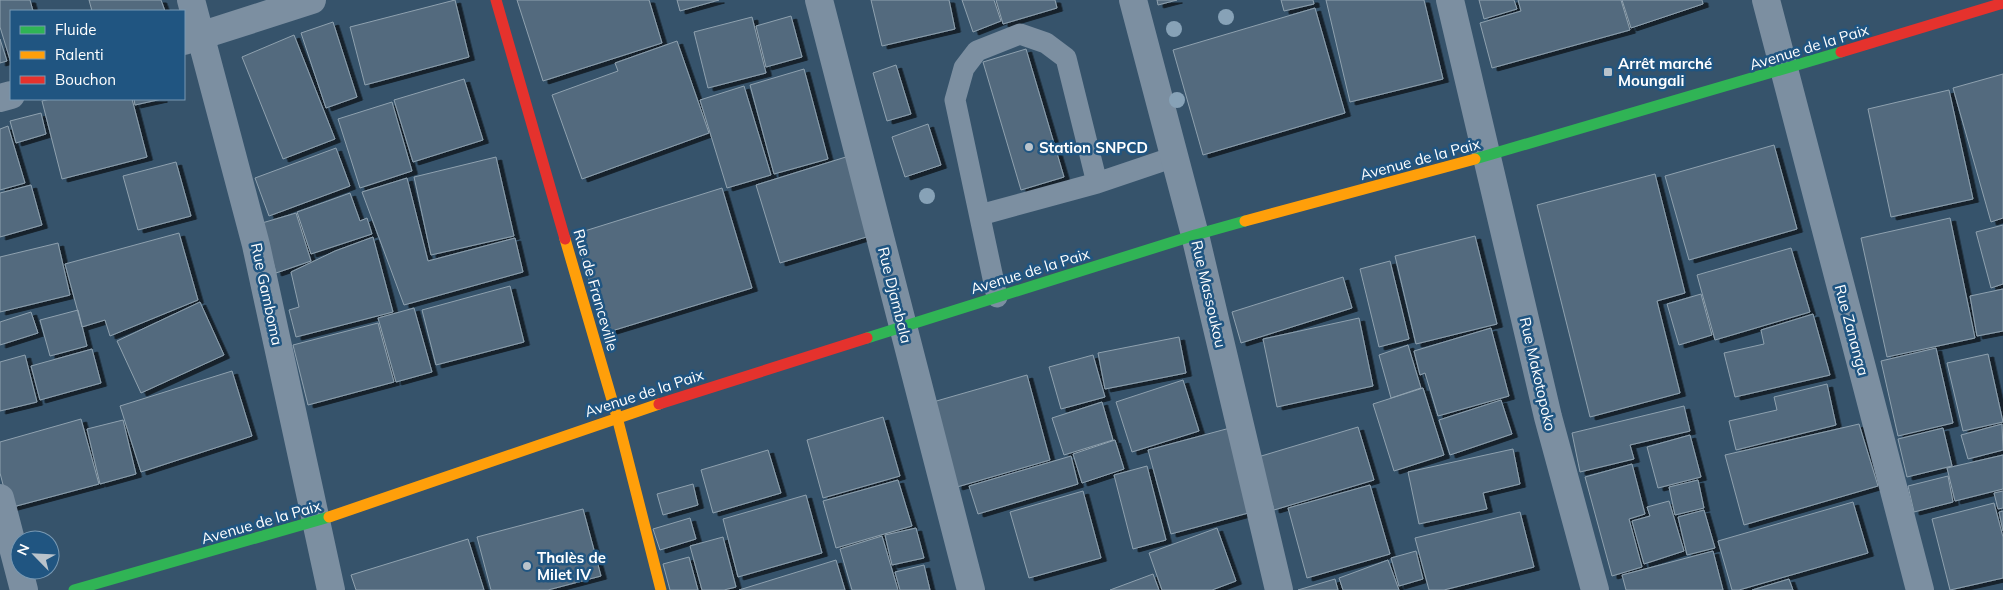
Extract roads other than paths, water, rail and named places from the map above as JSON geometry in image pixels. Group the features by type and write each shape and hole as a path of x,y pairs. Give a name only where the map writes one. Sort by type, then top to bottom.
{"main road":[{"name":"Rue de Franceville","path":"496,0 617,417 661,590"},
{"name":"Avenue de la Paix","path":"74,590 316,522 617,417 1195,236 1488,156 1783,70 2003,3"}],"street":[{"name":"Rue Gamboma","path":"191,0 192,38 256,245 331,590"},
{"path":"192,38 312,0"},
{"name":"Rue Djambala","path":"819,0 971,590"},
{"name":"Rue Massoukou","path":"1133,0 1195,236 1279,590"},
{"name":"Rue Makotopoko","path":"1450,0 1548,417 1595,590"},
{"name":"Rue Zananga","path":"1766,0 1920,590"},
{"path":"0,498 24,590"}],"lane":[{"path":"997,297 955,100 964,68 977,51 1020,34 1046,43 1066,58 1097,183"},
{"path":"980,215 1097,183 1174,157"}],"place":[{"name":"Arrêt marché Moungali","path":"1608,72"},
{"name":"Station SNPCD","path":"1029,147"},
{"name":"Thalès de Milet IV","path":"527,566"}]}
